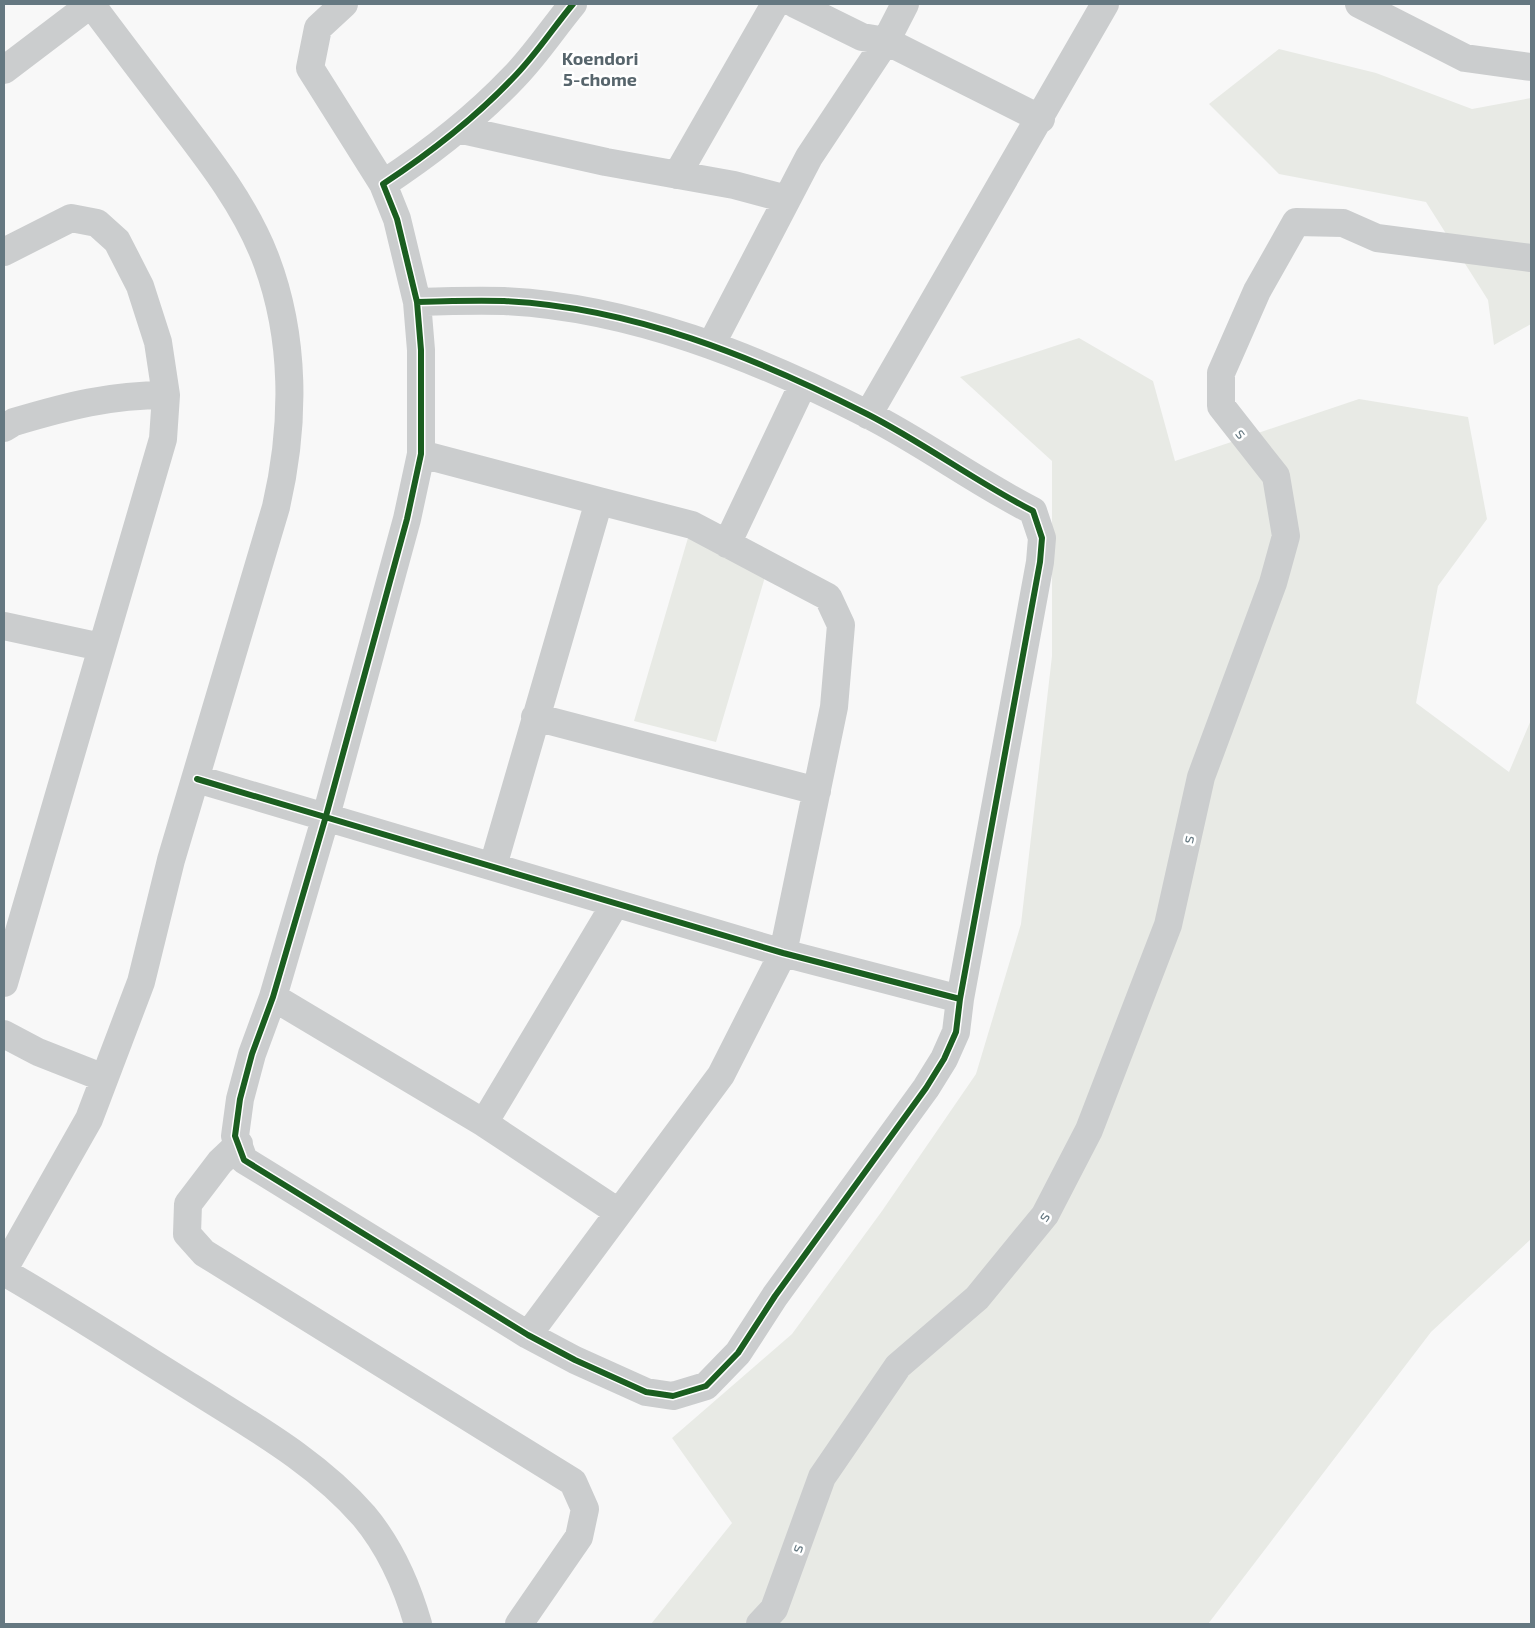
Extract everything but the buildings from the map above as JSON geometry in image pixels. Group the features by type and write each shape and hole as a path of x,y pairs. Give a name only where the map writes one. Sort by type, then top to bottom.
{"street":[{"path":"4,70 91,4 214,166 246,219 264,256 276,289 287,350 290,385 287,448 282,478 197,779 171,860 141,982 89,1119 4,1270 271,1438 322,1474 364,1517 390,1553 418,1624"},
{"path":"344,4 318,28 310,68 383,184 397,219 417,302 421,350 421,454 407,519 326,816 273,997 252,1054 240,1099 235,1136 244,1160 260,1171 528,1335 575,1360 646,1392 673,1396 706,1386 738,1353 774,1296 930,1081 944,1059 956,1032 960,999 1040,562 1042,538 1033,511 1002,496 868,415 803,384 711,345 639,324 570,309 505,301 417,302"},
{"path":"383,184 422,158 458,130 514,77 573,4"},
{"path":"677,175 775,4"},
{"path":"795,4 862,37 886,41 1041,119"},
{"path":"711,345 810,157 886,41 905,4"},
{"path":"868,415 1041,119 1105,4"},
{"path":"1359,4 1465,58 1531,67"},
{"path":"458,130 606,162 734,185 788,199"},
{"path":"4,252 71,218 98,223 117,241 140,286 158,342 166,395 163,439 4,983"},
{"name":"s","path":"760,1624 774,1609 822,1477 898,1366 977,1298 1045,1215 1089,1130 1168,925 1201,778 1273,583 1286,536 1276,476 1221,406 1221,373 1257,291 1296,222 1343,224 1377,238 1531,258"},
{"path":"727,544 803,384"},
{"path":"4,428 14,422 90,401 133,395 166,395"},
{"path":"421,454 692,525 828,597 841,625 834,707 784,953 721,1074 528,1335"},
{"path":"493,866 599,501"},
{"path":"4,626 101,647"},
{"path":"535,717 817,791"},
{"path":"197,779 784,953 960,999"},
{"path":"484,1123 615,904"},
{"path":"273,997 484,1123 618,1212"},
{"path":"4,1034 38,1052 104,1078"},
{"path":"239,1144 220,1162 188,1204 187,1234 204,1253 573,1482 585,1509 579,1537 519,1624"}],"shaded area":[{"path":"1279,49 1376,73 1472,109 1531,98 1531,324 1494,345 1488,300 1426,202 1279,174 1209,104"},
{"path":"1079,338 1153,381 1175,461 1359,399 1468,417 1487,519 1438,586 1416,703 1509,772 1531,720 1531,1239 1431,1332 1208,1624 651,1624 732,1523 672,1438 792,1334 882,1211 976,1074 1021,924 1052,656 1052,461 960,377"},
{"path":"690,531 765,577 716,742 634,721"}],"cycle path":[{"path":"573,4 529,61 483,108 451,135 383,184 397,219 417,302 421,350 421,454 407,519 326,816 273,997 252,1054 240,1099 235,1136 244,1160 528,1335 575,1360 646,1392 673,1396 706,1386 738,1353 775,1296 926,1088 944,1059 956,1032 960,999"},
{"path":"197,779 783,953 960,999 1040,562 1042,538 1033,511 867,414 781,373 691,338 599,313 551,305 504,301 417,302"}],"district":[{"name":"Koendori 5-chome","path":"600,68"}]}
